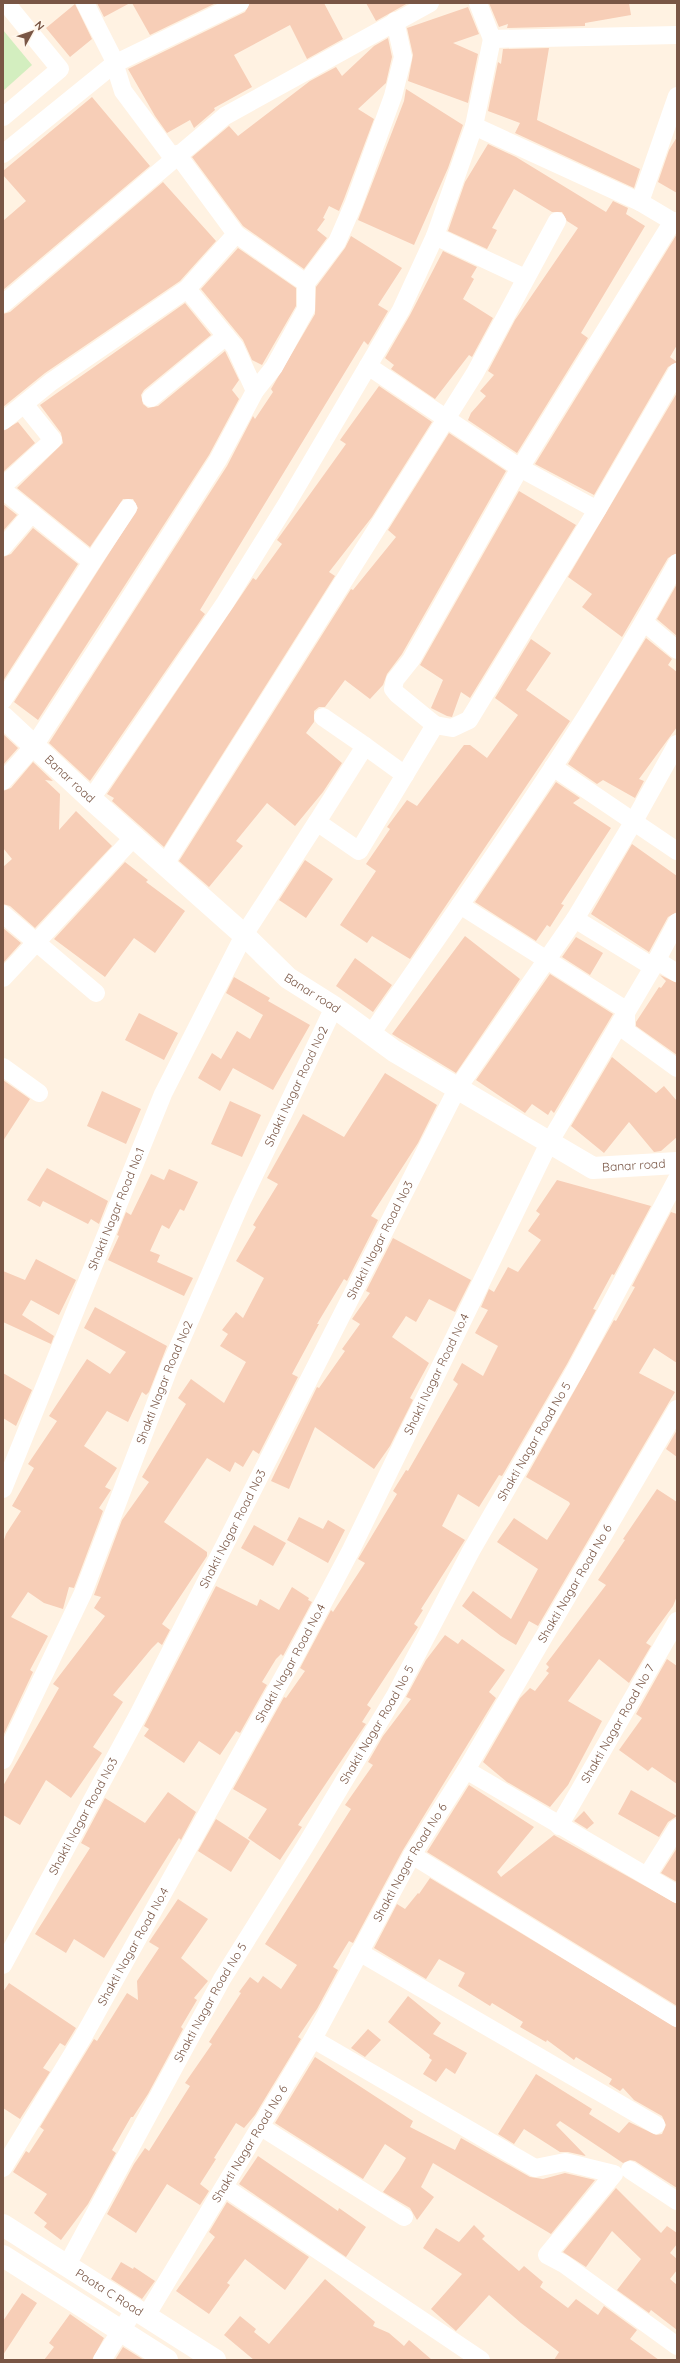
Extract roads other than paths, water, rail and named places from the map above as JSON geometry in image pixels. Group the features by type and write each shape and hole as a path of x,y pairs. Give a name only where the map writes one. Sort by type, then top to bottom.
{"street":[{"path":"3,117 60,69 6,3"},
{"path":"85,3 114,64 123,91 236,234 306,283"},
{"path":"3,154 114,64 240,3"},
{"path":"3,304 175,156 225,116 430,3"},
{"path":"91,799 225,603 286,505 401,310 435,236 474,126 492,39 478,3"},
{"path":"3,781 34,746 218,460 255,391 274,367 306,309 306,283 337,242 354,203 393,96 403,57 395,21"},
{"path":"492,39 677,35"},
{"path":"640,202 676,101"},
{"path":"474,126 640,202 675,222 520,468 411,660 395,680 393,689 397,694 435,725 452,728 469,720 597,510 677,372"},
{"path":"165,864 446,416 475,373 557,221"},
{"path":"3,421 51,382 187,289 236,234"},
{"path":"435,236 525,278"},
{"path":"187,289 235,347 255,391"},
{"path":"150,398 226,336"},
{"path":"368,366 446,416 520,468 597,510"},
{"path":"3,486 53,440 24,404"},
{"path":"3,490 92,562"},
{"path":"3,700 128,508"},
{"path":"3,547 32,513"},
{"path":"371,1034 554,767 644,622 677,563"},
{"path":"644,622 677,650"},
{"path":"323,716 405,775"},
{"name":"Banar road","path":"3,717 91,799 244,935 288,978 334,1007 394,1051 548,1143 594,1168 677,1162"},
{"path":"317,822 360,851 435,725"},
{"name":"Shakti Nagar Road No3","path":"3,1965 138,1715 457,1089 575,919 634,821 677,744"},
{"name":"Shakti Nagar Road No.1","path":"3,1489 8,1463 163,1094 244,935 365,746"},
{"path":"554,767 677,851"},
{"path":"3,978 134,836"},
{"path":"460,905 626,1010 626,1031 677,1068"},
{"path":"3,914 96,993"},
{"path":"575,919 654,964 677,973"},
{"name":"Shakti Nagar Road No.4","path":"3,2168 83,2037 344,1564 548,1143 654,964 677,922"},
{"name":"Shakti Nagar Road No2","path":"3,1760 83,1593 169,1368 241,1203 334,1007"},
{"path":"3,1067 39,1093"},
{"name":"Shakti Nagar Road No 5","path":"67,2265 222,1979 304,1848 396,1694 471,1551 576,1369 677,1179"},
{"name":"Shakti Nagar Road No 6","path":"102,2360 120,2331 140,2313 224,2187 261,2127 313,2039 412,1855 466,1770 677,1409"},
{"name":"Shakti Nagar Road No 7","path":"559,1826 677,1621"},
{"path":"466,1770 677,1894"},
{"path":"647,1876 677,1828"},
{"path":"412,1855 677,2018"},
{"path":"359,1952 656,2125"},
{"path":"313,2039 535,2168 565,2162 614,2174 547,2255 564,2264 677,2346"},
{"path":"261,2127 404,2217"},
{"path":"630,2170 677,2201"},
{"path":"224,2187 481,2360"},
{"name":"Paota C Road","path":"3,2225 215,2360"},
{"path":"3,2256 167,2360"}]}
